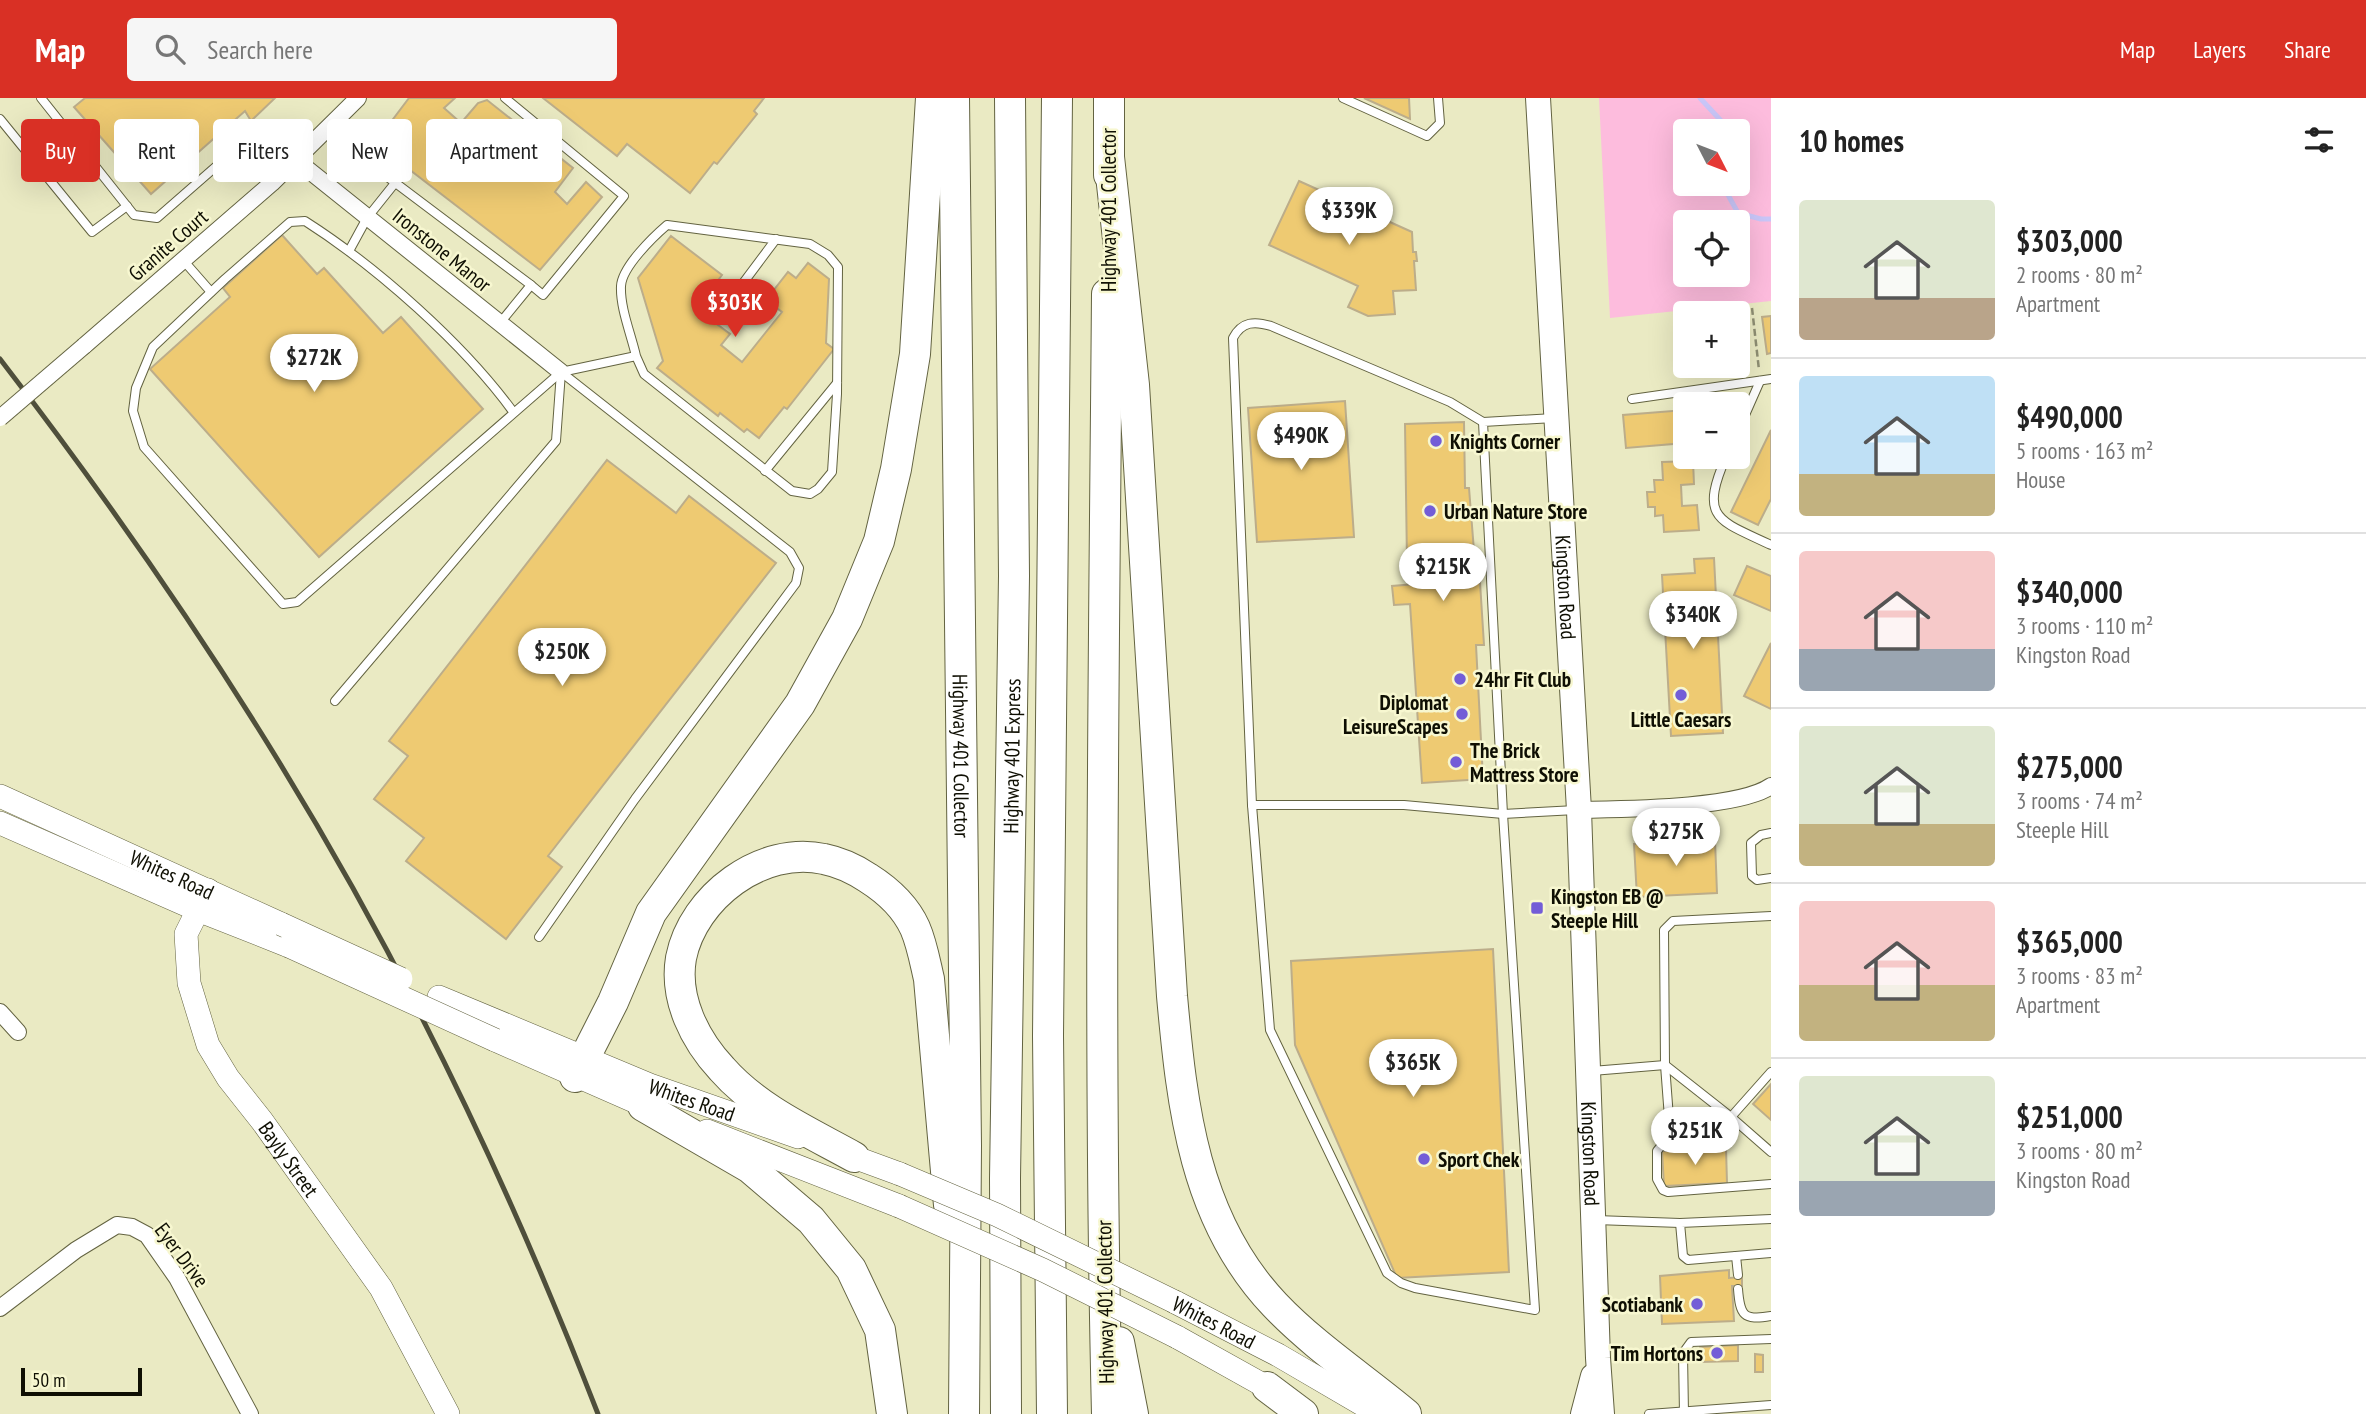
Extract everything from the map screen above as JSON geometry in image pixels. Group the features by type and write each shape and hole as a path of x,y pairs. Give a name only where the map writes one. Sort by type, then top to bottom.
{"highway":[{"path":"580,1068 613,1002 651,913 800,704 847,619 878,541 896,469 915,354 931,98"},
{"name":"Highway 401 Collector","path":"954,98 966,1146 964,1414"},
{"name":"Highway 401 Express","path":"1006,1414 1005,1178 1014,576 1010,98"},
{"name":"Highway 401 Express","path":"1052,1414 1048,1022 1057,98"},
{"name":"Highway 401 Collector","path":"1107,1414 1104,1267 1104,678 1109,98"},
{"path":"1109,157 1135,399 1172,996 1181,1089 1197,1167 1208,1199 1229,1242 1248,1273 1273,1304 1406,1414"},
{"path":"855,1157 779,1115 734,1082 698,1038 686,1013 682,995 681,959 696,921 719,892 746,872 783,859 824,858 860,873 882,886 900,904 914,926 929,979 953,1242 965,1291"},
{"path":"643,1106 750,1168 811,1220 851,1269 880,1330 892,1414"},
{"path":"1104,1267 1133,1414"},
{"path":"1267,1387 1303,1414"}],"main road":[{"name":"Kingston Road","path":"1538,98 1579,810 1602,1414"},
{"name":"Whites Road","path":"0,796 289,946 580,1068 643,1106 899,1206 1043,1270 1177,1337 1315,1414"},
{"name":"Whites Road","path":"0,823 203,900 281,924 492,1030"},
{"name":"Bayly Street","path":"203,900 186,934 189,983 208,1045 228,1078 262,1121 381,1288 448,1414"},
{"name":"Whites Road","path":"580,1068 650,1085 855,1157 997,1215 1278,1355 1380,1414"},
{"path":"1583,1414 1598,1359"}],"street":[{"name":"Granite Court","path":"313,143 358,98"},
{"name":"Ironstone Manor","path":"313,174 562,372"},
{"name":"Granite Court","path":"0,418 272,183"},
{"path":"1579,810 1732,801 1765,791 1771,786"},
{"path":"0,1012 18,1032"},
{"name":"Eyer Drive","path":"0,1308 76,1250 117,1225 132,1227 146,1235 177,1278 250,1414"}],"lane":[{"path":"41,98 134,215 157,218 236,149 272,183"},
{"path":"349,251 367,218 395,183 543,295 624,196 505,98"},
{"path":"1343,98 1427,136 1440,123 1438,98"},
{"path":"0,119 92,232 127,206"},
{"path":"514,413 493,383 416,308 349,251 305,220 290,222 153,347 136,388 134,411 144,447 283,604 296,602 562,372 636,356"},
{"path":"667,225 810,244 828,255 838,267 838,383 832,472 818,489 810,494 792,491 644,374 636,356 622,299 621,283 629,266 667,225"},
{"path":"720,314 776,239"},
{"path":"183,260 211,292"},
{"path":"500,323 531,285"},
{"path":"1483,422 1503,814 1535,1310 1415,1288 1401,1283 1387,1273 1270,1030 1252,806 1233,338 1245,324 1258,322 1271,326 1450,402 1483,422 1557,418"},
{"path":"335,701 556,441 562,372"},
{"path":"539,937 635,799 796,583 799,568 790,552 562,372"},
{"path":"1632,398 1771,379"},
{"path":"1750,404 1760,381"},
{"path":"765,471 838,383"},
{"path":"1722,469 1714,486 1715,509 1724,523 1771,545"},
{"path":"1252,806 1404,805 1503,814 1579,810"},
{"path":"1771,834 1761,835 1751,843 1752,876 1757,880 1771,878"},
{"path":"1771,916 1673,921 1664,930 1665,1065 1670,1130 1657,1152 1657,1179 1663,1190 1668,1192 1771,1184"},
{"path":"1588,1071 1665,1065 1771,1152"},
{"path":"1731,1117 1771,1072"},
{"path":"1593,1220 1680,1223 1771,1219"},
{"path":"1680,1223 1683,1256 1688,1260 1771,1254"},
{"path":"1736,1256 1738,1275"},
{"path":"1738,1289 1739,1308 1744,1315 1749,1318 1771,1316"},
{"path":"1684,1412 1684,1353 1691,1342 1771,1339"},
{"path":"1649,1414 1756,1411 1771,1405"}],"path":[{"path":"1752,308 1760,381"}],"shaded area":[{"path":"1599,98 1771,98 1771,301 1750,303 1750,301 1673,301 1673,311 1610,318"}],"building":[{"path":"85,98 275,98 253,119 250,119 245,111 236,119 213,119 213,139 199,152 199,119 114,119 114,152 100,136 100,119 85,119 74,107"},
{"path":"409,98 455,98 444,108 456,119 426,119 426,182 562,182 562,159 573,168 555,192 567,204 586,182 602,197 540,270 412,171 412,119 393,119"},
{"path":"543,98 764,98 754,111 757,114 690,193 627,144 617,156"},
{"path":"1364,98 1409,98 1410,119"},
{"path":"487,100 511,119 464,119 478,103"},
{"path":"1299,181 1412,232 1413,252 1416,252 1417,261 1414,261 1416,290 1393,291 1395,314 1368,316 1348,307 1358,286 1269,245"},
{"path":"140,182 165,182 151,194"},
{"path":"282,235 317,274 324,268 383,333 401,317 483,409 319,557 150,369 230,297 223,288"},
{"path":"671,236 722,275 710,291 716,295 702,313 730,334 721,345 742,362 782,312 766,300 788,272 796,278 808,263 829,279 826,343 834,349 787,409 784,407 759,438 747,429 744,432 720,413 718,416 657,368 663,361 638,278"},
{"path":"1771,316 1771,353 1767,354 1762,317"},
{"path":"1345,401 1354,537 1257,542 1248,408"},
{"path":"1673,411 1673,444 1626,448 1623,415"},
{"path":"1464,422 1465,488 1469,488 1474,551 1478,551 1484,645 1476,645 1483,779 1422,783 1410,604 1394,605 1392,586 1416,584 1414,561 1407,562 1405,424"},
{"path":"1771,430 1771,499 1758,525 1731,512"},
{"path":"607,460 676,513 689,496 776,563 548,856 562,867 506,939 406,861 424,838 374,799 408,756 389,741"},
{"path":"1662,462 1673,462 1673,469 1693,469 1694,484 1681,485 1682,506 1697,505 1699,530 1664,532 1663,515 1655,516 1655,507 1648,507 1647,492 1655,492 1654,480 1663,480"},
{"path":"1714,558 1723,733 1671,736 1662,575 1695,573 1694,559"},
{"path":"1747,566 1771,576 1771,611 1734,595"},
{"path":"1771,643 1771,709 1744,696"},
{"path":"1715,840 1717,893 1637,897 1634,844"},
{"name":"Sport Chek","path":"1493,949 1509,1272 1397,1278 1295,1045 1291,961"},
{"path":"1771,1084 1771,1120 1753,1104"},
{"path":"1726,1148 1727,1183 1664,1186 1662,1151"},
{"name":"Scotiabank","path":"1729,1270 1729,1278 1742,1277 1742,1286 1732,1286 1734,1321 1662,1324 1660,1276"},
{"path":"1738,1345 1738,1361 1701,1362 1700,1347"},
{"path":"1755,1354 1763,1355 1763,1372 1755,1372"}],"waterway":[{"path":"1700,98 1719,119"},
{"path":"1729,196 1738,213 1771,219"}],"railway":[{"path":"0,359 59,436 171,595 277,758 326,841 374,926 468,1111 536,1261 598,1414"}],"place":[{"name":"Knights Corner","path":"1436,441"},
{"name":"Urban Nature Store","path":"1430,511"},
{"name":"24hr Fit Club","path":"1460,679"},
{"name":"Little Caesars","path":"1681,695"},
{"name":"Diplomat LeisureScapes","path":"1462,714"},
{"name":"The Brick Mattress Store","path":"1456,762"},
{"name":"Kingston EB @ Steeple Hill","path":"1537,908"},
{"name":"Sport Chek","path":"1424,1159"},
{"name":"Scotiabank","path":"1697,1304"},
{"name":"Tim Hortons","path":"1717,1353"}]}
